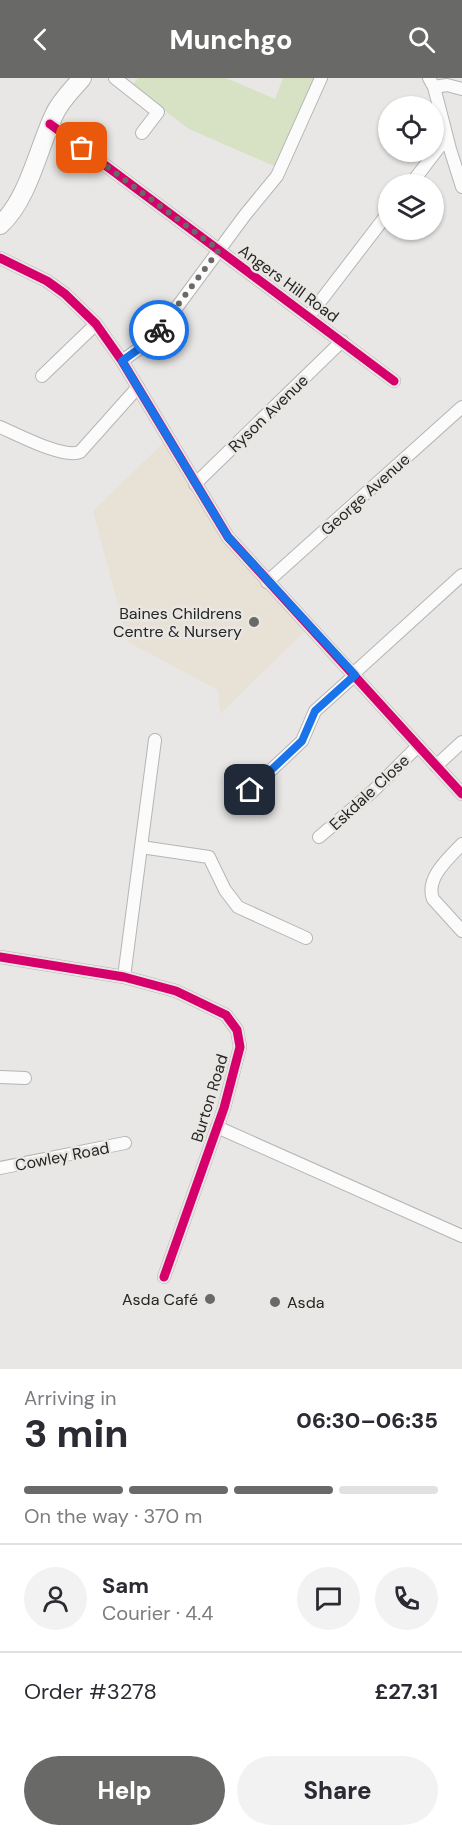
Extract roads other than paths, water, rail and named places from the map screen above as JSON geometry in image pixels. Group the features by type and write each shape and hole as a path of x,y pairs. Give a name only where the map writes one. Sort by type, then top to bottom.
{"street":[{"path":"0,225 18,201 50,124 66,96 82,78"},
{"path":"115,78 158,112 142,133"},
{"path":"122,361 147,343 166,322 277,176 321,78"},
{"path":"462,89 432,82 462,187"},
{"name":"Angers Hill Road","path":"50,124 394,381"},
{"path":"419,174 447,138"},
{"path":"309,316 378,226"},
{"path":"0,258 47,280 83,309 96,324 122,361 228,537 462,794"},
{"path":"42,376 96,324"},
{"name":"Ryson Avenue","path":"195,484 342,341"},
{"path":"0,427 64,453 75,454 80,452 138,387"},
{"name":"George Avenue","path":"267,582 462,407"},
{"path":"250,790 302,741 315,711 462,575"},
{"path":"124,977 155,740"},
{"path":"436,766 462,742"},
{"name":"Eskdale Close","path":"319,837 372,792 418,746"},
{"path":"462,844 435,875 431,893 433,899 462,931"},
{"path":"141,847 209,857 225,890 238,907 306,938"},
{"name":"Burton Road","path":"0,957 124,977 176,991 226,1014 237,1030 240,1047 217,1127 164,1278"},
{"path":"0,1077 25,1078"},
{"name":"Burton Road","path":"217,1127 462,1236"},
{"name":"Cowley Road","path":"0,1168 124,1143"}],"place":[{"name":"Baines Childrens Centre & Nursery","path":"254,622"},
{"name":"Asda Café","path":"210,1299"},
{"name":"Asda","path":"275,1302"}]}
